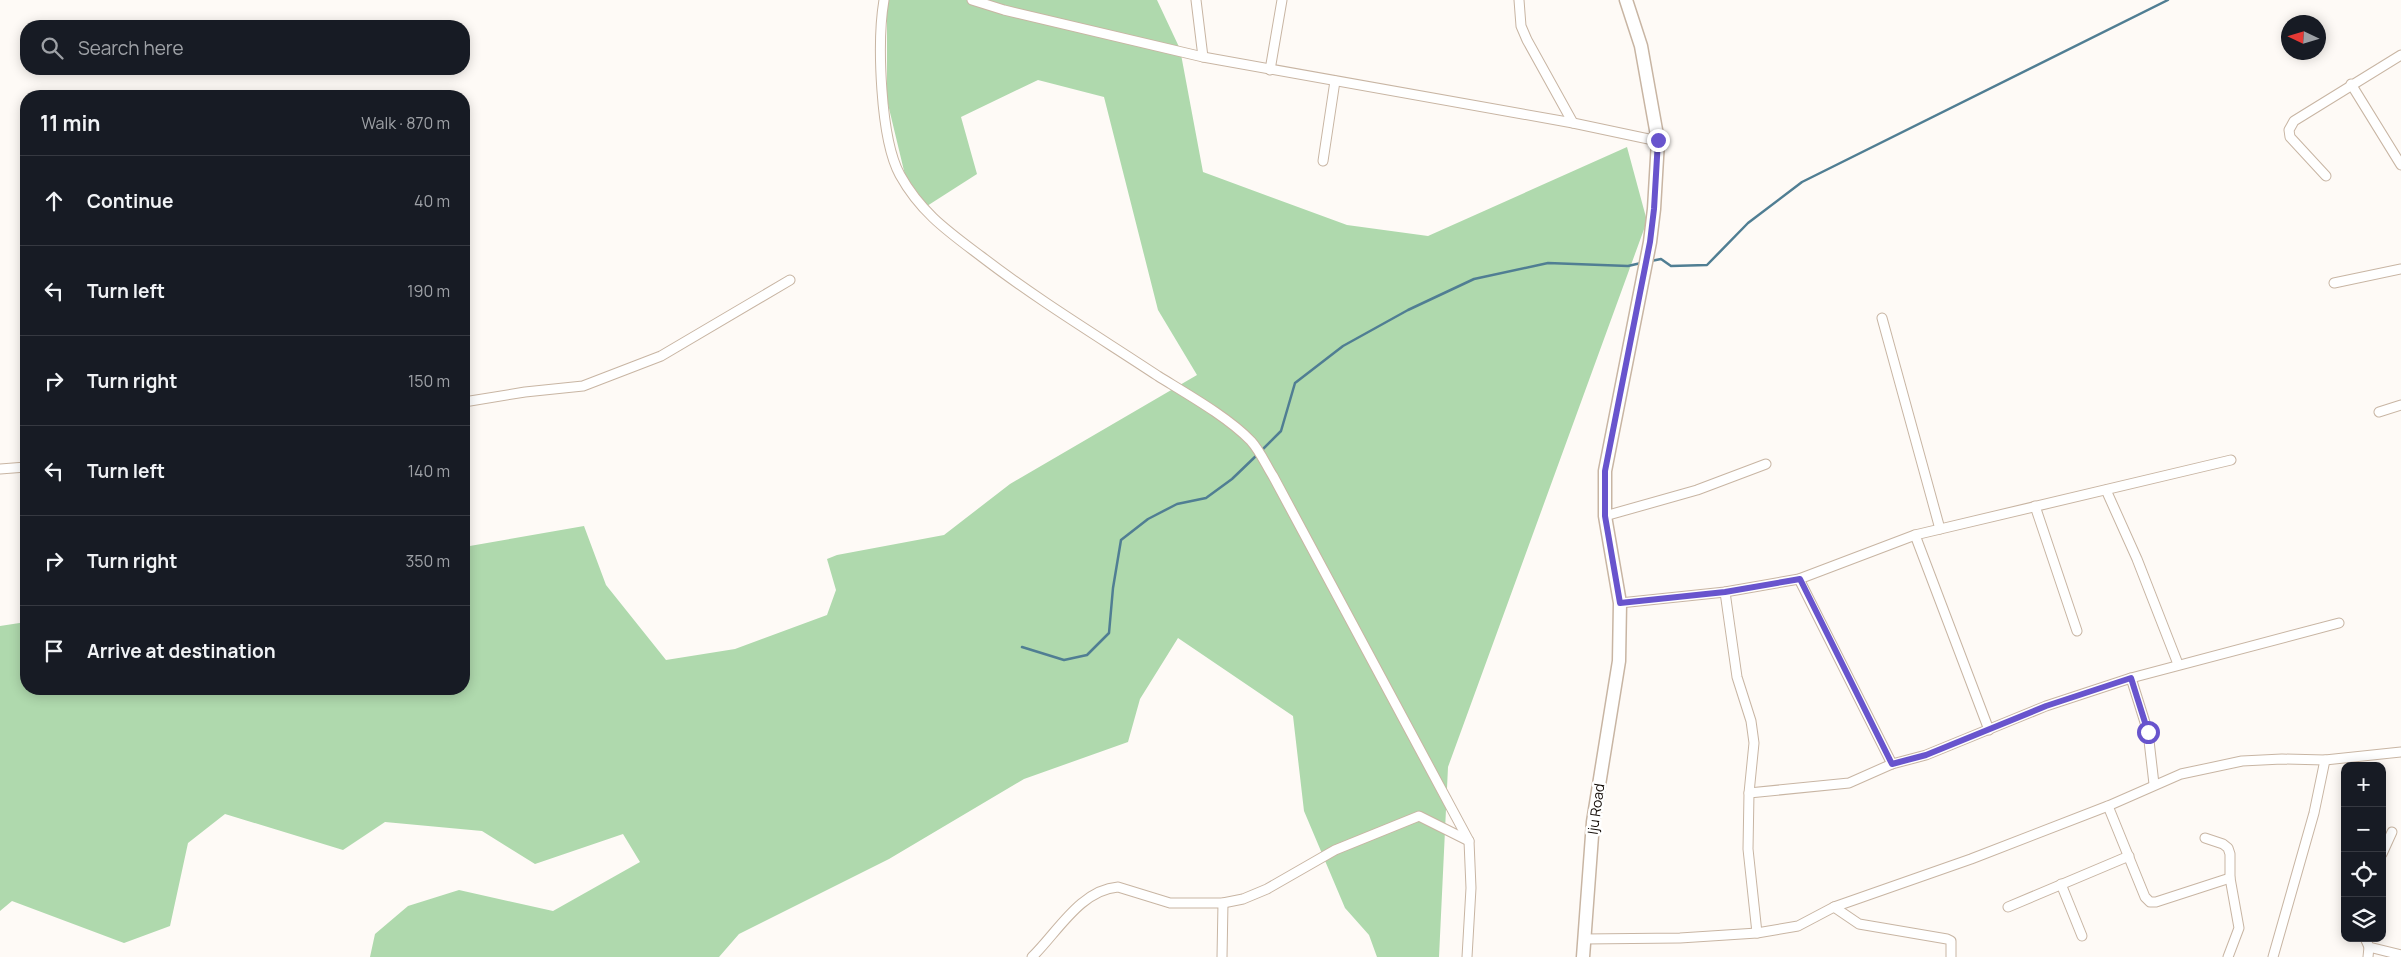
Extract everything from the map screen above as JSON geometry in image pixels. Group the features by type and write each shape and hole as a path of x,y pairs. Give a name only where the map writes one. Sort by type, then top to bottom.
{"main road":[{"name":"Iju Road","path":"1583,957 1594,822 1619,661 1620,603 1605,516 1605,471 1650,242 1658,140 1641,46 1626,0"}],"street":[{"path":"884,0 880,21 880,51 887,128 900,176 929,217 1021,287 1217,414 1251,441 1273,476 1469,841 1472,888 1467,957"},
{"path":"972,0 1004,10 1203,57 1658,140"},
{"path":"1196,0 1203,57"},
{"path":"1270,70 1282,0"},
{"path":"1518,0 1521,26 1527,40 1573,123"},
{"path":"2326,176 2290,137 2290,126 2294,121 2351,84 2401,55"},
{"path":"1323,161 1335,81"},
{"path":"2351,84 2401,165"},
{"path":"2334,283 2401,269"},
{"path":"470,401 525,392 583,386 661,356 790,280"},
{"path":"1882,318 1940,529"},
{"path":"2379,412 2401,405"},
{"path":"1620,603 1725,592 1800,579 1915,535 2231,460"},
{"path":"1605,516 1697,490 1766,464"},
{"path":"0,469 20,467"},
{"path":"2106,490 2138,559 2178,664"},
{"path":"2035,506 2077,631"},
{"path":"1915,535 1990,730"},
{"path":"1800,579 1892,764"},
{"path":"1725,592 1737,677 1751,721 1754,743 1749,793 1748,849 1757,933"},
{"path":"1749,793 1849,783 1892,764 1926,755 2046,706 2131,678 2178,664 2339,623"},
{"path":"2131,678 2148,732 2154,784"},
{"path":"1584,939 1680,938 1757,933 1798,926 1834,907 1971,859 2108,806 2154,784 2181,774 2242,761 2282,759 2325,760 2401,752"},
{"path":"2273,957 2314,813 2325,760"},
{"path":"2108,806 2145,897 2150,902 2156,902 2230,878"},
{"path":"1032,957 1082,902 1095,893 1110,888 1118,888 1170,904 1223,903 1243,899 1267,889 1335,850 1419,816 1469,841"},
{"path":"2383,852 2392,832"},
{"path":"2205,838 2228,848 2230,878 2239,928 2228,957"},
{"path":"2008,907 2129,856"},
{"path":"2060,884 2082,936"},
{"path":"1222,957 1223,903"},
{"path":"1834,907 1859,924 1951,941 1951,957"},
{"path":"2368,957 2367,942 2401,955"}],"green space":[{"path":"887,0 1157,0 1180,49 1203,172 1347,225 1428,236 1627,147 1647,221 1448,767 1439,957 1377,957 1369,935 1345,908 1304,811 1293,716 1178,638 1140,699 1128,742 1024,779 889,859 739,934 719,957 370,957 375,934 408,906 459,890 553,911 640,862 623,834 535,864 482,831 385,822 343,850 225,814 188,843 170,926 124,943 12,901 0,911 0,626 20,623 20,695 470,695 470,546 584,526 606,585 666,660 735,649 827,615 836,590 827,559 837,555 944,535 1010,484 1197,375 1158,310 1104,97 1038,80 961,117 977,174 927,206 905,175 887,100"}],"waterway":[{"path":"1651,261 1661,259 1671,266 1707,265 1748,223 1802,182 2168,0"},
{"path":"1261,451 1281,431 1295,383 1343,346 1408,310 1474,279 1548,263 1628,266 1641,263"},
{"path":"1022,647 1064,660 1087,655 1109,633 1113,588 1121,540 1148,519 1177,504 1206,498 1232,479 1258,454"}],"route":[{"path":"1658,140 1650,242 1605,471 1605,516 1620,603 1725,592 1800,579 1892,764 1926,755 2046,706 2131,678 2148,732"}]}
